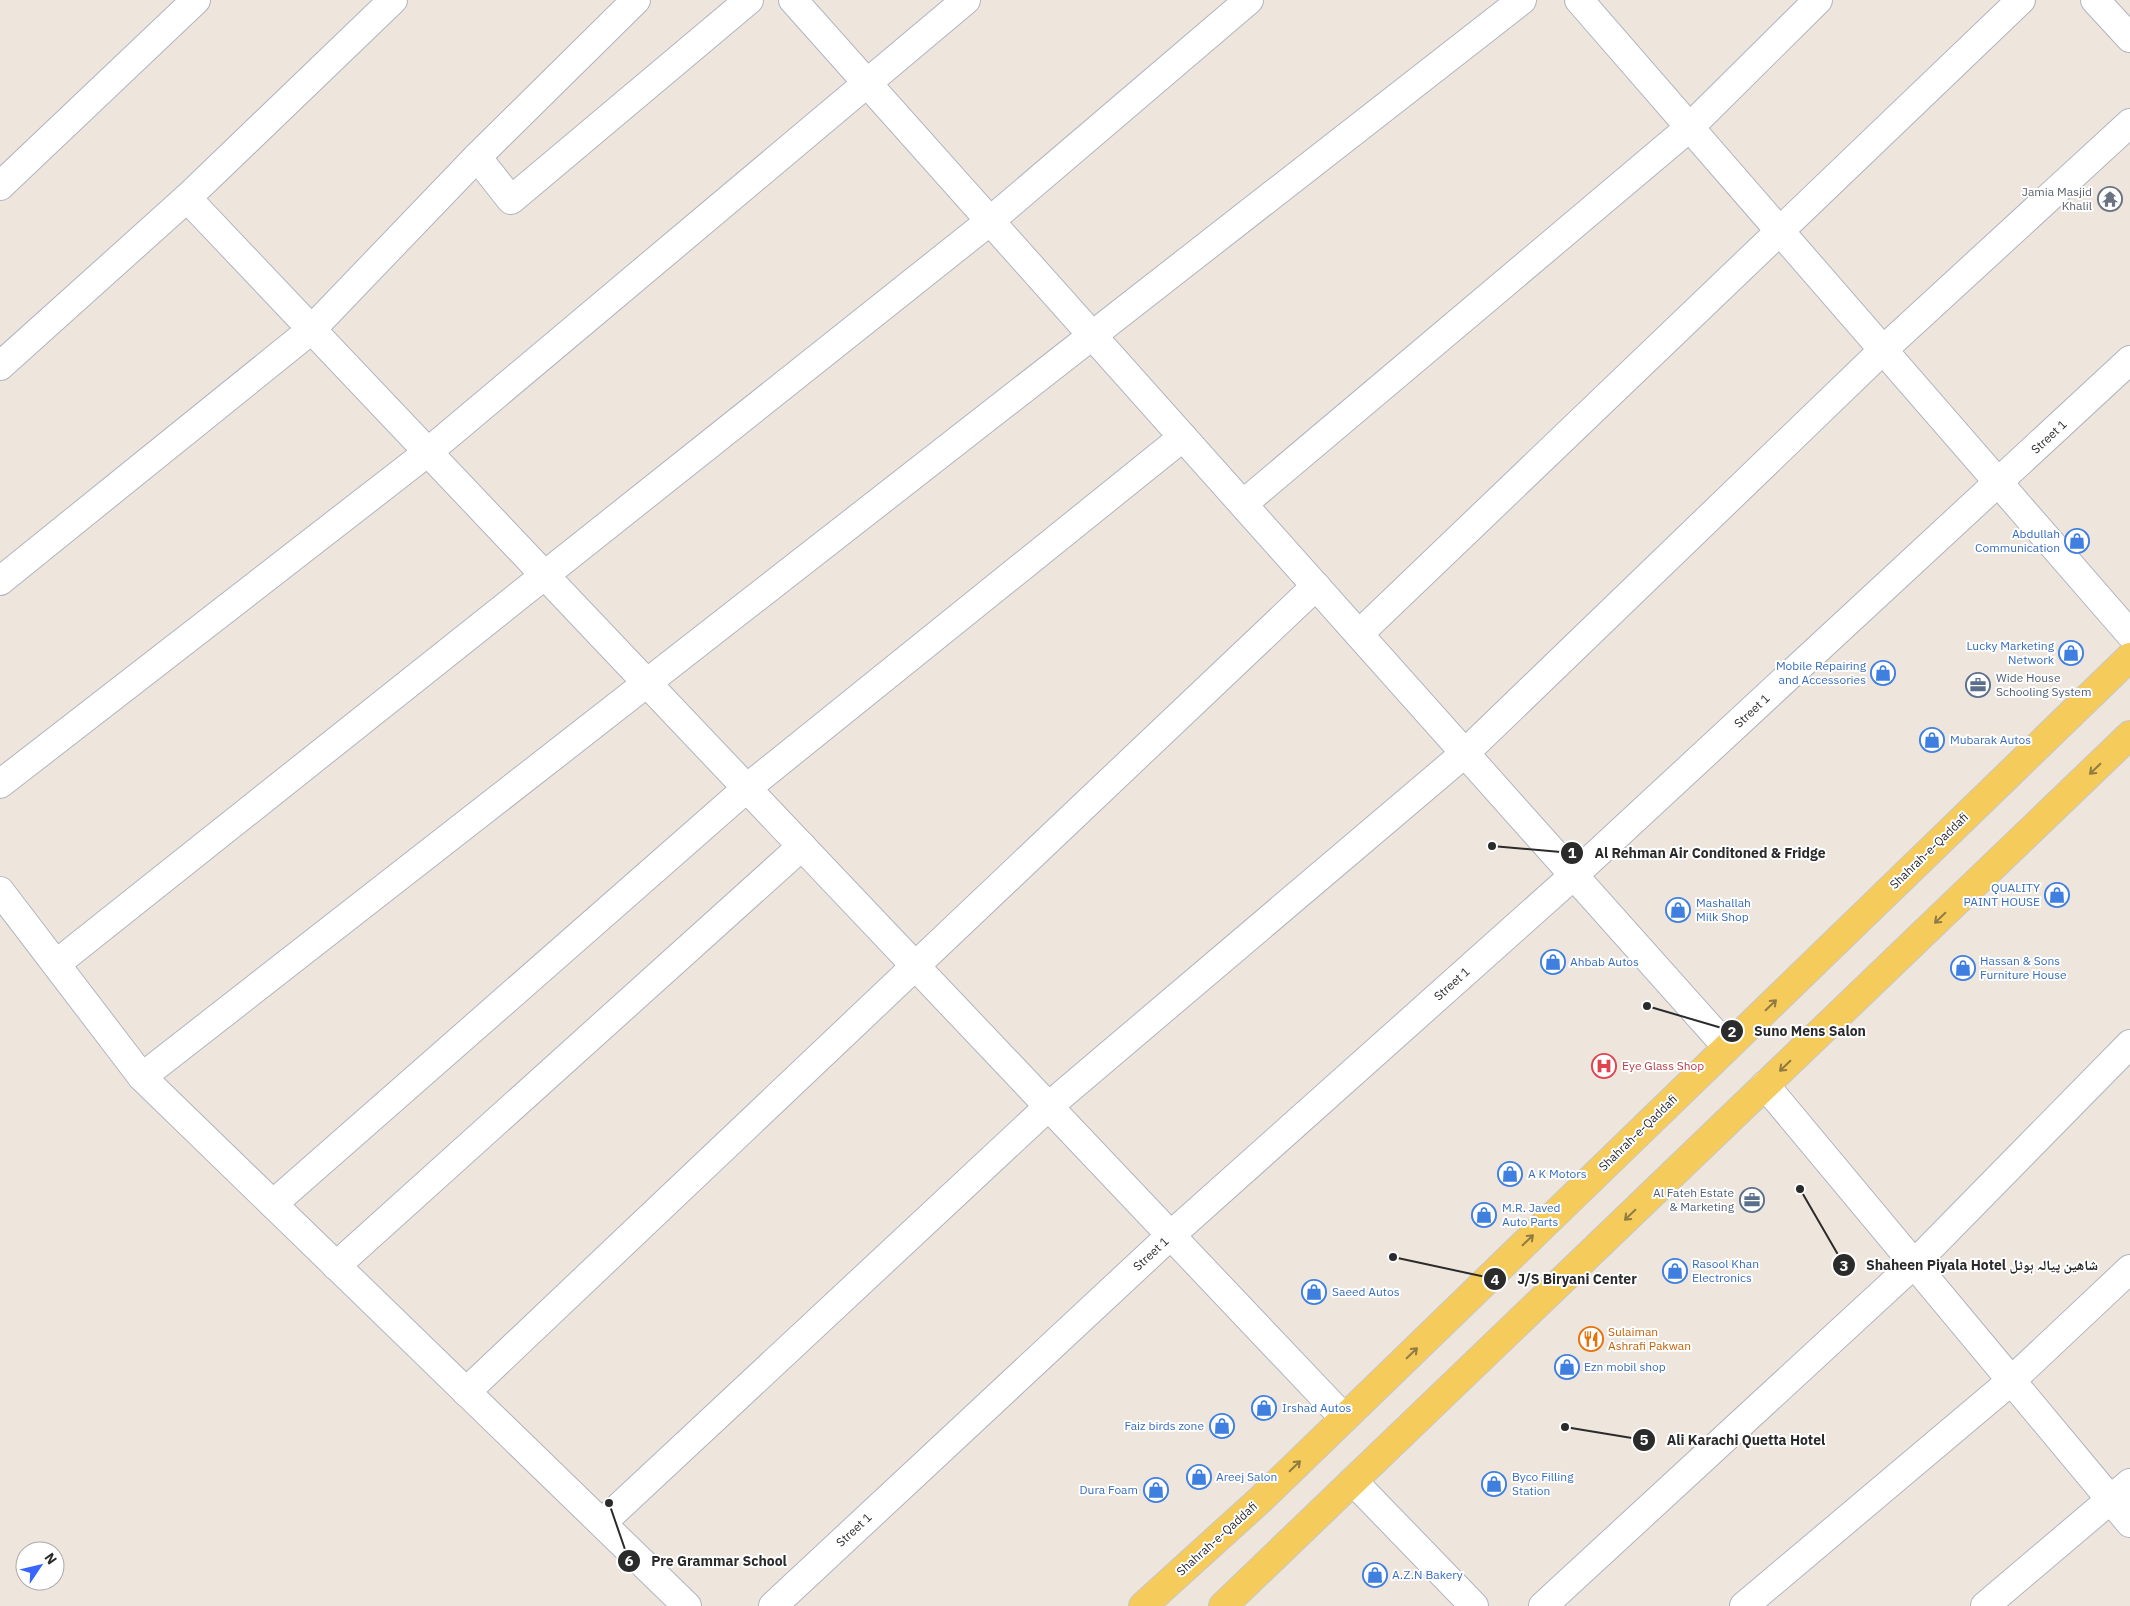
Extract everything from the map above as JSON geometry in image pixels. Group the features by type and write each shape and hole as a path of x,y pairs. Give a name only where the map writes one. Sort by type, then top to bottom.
{"main road":[{"name":"Shahrah-e-Qaddafi","path":"1143,1606 1344,1418 2130,657"},
{"path":"1223,1606 2130,735"}],"street":[{"path":"0,186 196,0"},
{"path":"0,366 187,198 393,0"},
{"path":"0,581 311,330 477,158 636,0"},
{"path":"477,158 511,200 749,0"},
{"path":"793,0 1727,1047"},
{"path":"0,784 428,452 966,0"},
{"path":"56,964 990,221 1249,0"},
{"path":"142,1077 1522,0"},
{"path":"1579,0 2130,634"},
{"path":"1243,504 1690,126 1818,0"},
{"path":"1359,634 2021,0"},
{"path":"2095,0 2130,38"},
{"path":"602,1523 1049,1106 1465,753 1883,350 2130,123"},
{"path":"187,198 1344,1418"},
{"name":"Street 1","path":"773,1606 1171,1235 1574,875 1999,484 2130,360"},
{"path":"273,1204 747,788 1183,437"},
{"path":"466,1392 1316,586"},
{"path":"336,1266 802,846"},
{"path":"0,891 142,1077 687,1606"},
{"path":"1543,1606 1914,1264 2130,1044"},
{"path":"1765,1086 2011,1381 2120,1492 2130,1523"},
{"path":"1744,1606 2011,1381 2130,1269"},
{"path":"1353,1481 1474,1606"},
{"path":"1985,1606 2120,1492"}],"place":[{"name":"Jamia Masjid Khalil","path":"2110,199"},
{"name":"Abdullah Communication","path":"2077,541"},
{"name":"Lucky Marketing Network","path":"2071,653"},
{"name":"Mobile Repairing and Accessories","path":"1883,673"},
{"name":"Wide House Schooling System","path":"1978,685"},
{"name":"Mubarak Autos","path":"1932,740"},
{"name":"Al Rehman Air Conditoned & Fridge","path":"1492,846"},
{"name":"QUALITY PAINT HOUSE","path":"2057,895"},
{"name":"Mashallah Milk Shop","path":"1678,910"},
{"name":"Ahbab Autos","path":"1553,962"},
{"name":"Hassan & Sons Furniture House","path":"1963,968"},
{"name":"Suno Mens Salon","path":"1647,1006"},
{"name":"Eye Glass Shop","path":"1604,1066"},
{"name":"A K Motors","path":"1510,1174"},
{"name":"Shaheen Piyala Hotel شاھین پیالہ ہوٹل","path":"1800,1189"},
{"name":"Al Fateh Estate & Marketing","path":"1752,1200"},
{"name":"M.R. Javed Auto Parts","path":"1484,1215"},
{"name":"J/S Biryani Center","path":"1393,1257"},
{"name":"Rasool Khan Electronics","path":"1675,1271"},
{"name":"Saeed Autos","path":"1314,1292"},
{"name":"Sulaiman Ashrafi Pakwan","path":"1591,1339"},
{"name":"Ezn mobil shop","path":"1567,1367"},
{"name":"Irshad Autos","path":"1264,1408"},
{"name":"Faiz birds zone","path":"1222,1426"},
{"name":"Ali Karachi Quetta Hotel","path":"1565,1427"},
{"name":"Areej Salon","path":"1199,1477"},
{"name":"Byco Filling Station","path":"1494,1484"},
{"name":"Dura Foam","path":"1156,1490"},
{"name":"Pre Grammar School","path":"609,1503"},
{"name":"A.Z.N Bakery","path":"1375,1575"}]}
